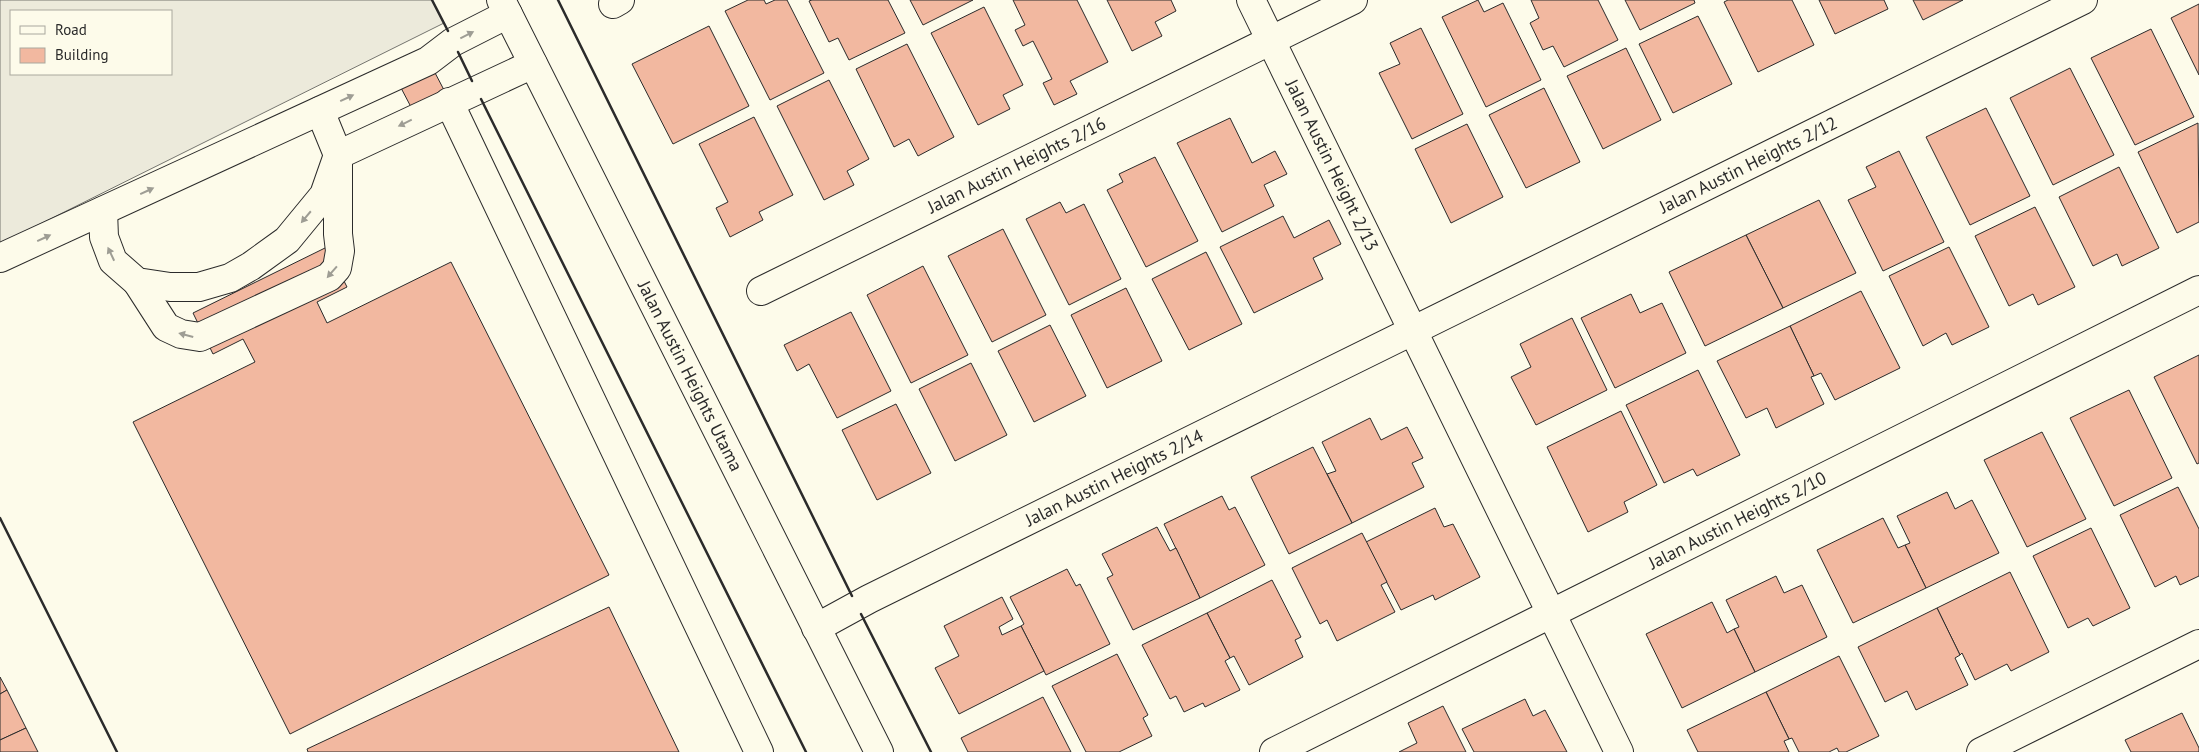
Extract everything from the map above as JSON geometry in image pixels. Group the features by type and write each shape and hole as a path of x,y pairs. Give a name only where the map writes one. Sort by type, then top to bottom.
{"street":[{"name":"Jalan Austin Height 2/13","path":"1251,0 1619,752"},
{"name":"Jalan Austin Heights 2/16","path":"762,291 1353,0"},
{"name":"Jalan Austin Heights 2/12","path":"1413,329 2083,0"},
{"name":"Jalan Austin Heights Utama","path":"505,7 879,752"},
{"path":"0,258 428,60 505,7"},
{"path":"137,282 170,287 199,287 230,278 251,266 287,240 324,195 338,156 533,64"},
{"path":"449,102 759,752"},
{"path":"103,211 104,237 113,261 137,282 166,328 181,334 200,337 329,277 336,268 340,251 338,234 338,156 320,111"},
{"name":"Jalan Austin Heights 2/10","path":"1274,752 2199,290"},
{"name":"Jalan Austin Heights 2/14","path":"816,628 869,599 1413,329"},
{"path":"1981,752 2199,644"}],"shaded area":[{"path":"0,0 432,0 444,23 0,244"}],"building":[{"path":"748,0 764,0 766,4 775,0 787,0 824,73 770,100 725,11"},
{"path":"888,0 905,33 849,60 838,38 829,42 809,1"},
{"path":"910,0 973,0 923,25"},
{"path":"1013,0 1077,0 1108,62 1070,81 1077,94 1054,105 1043,83 1052,79 1033,41 1023,46 1015,30 1025,25"},
{"path":"1107,0 1171,0 1176,11 1155,22 1162,36 1132,51"},
{"path":"1478,0 1484,12 1503,3 1541,80 1486,107 1442,17"},
{"path":"1531,0 1598,0 1618,40 1564,67 1553,46 1543,50 1530,23 1539,18"},
{"path":"1625,0 1694,0 1695,3 1640,30"},
{"path":"1728,0 1792,0 1814,45 1758,72 1724,2"},
{"path":"1819,0 1884,0 1888,9 1835,34"},
{"path":"1913,0 1963,0 1923,20"},
{"path":"2199,4 2199,75 2171,18"},
{"path":"984,7 1023,85 1003,95 1010,109 978,125 931,33"},
{"path":"1698,16 1732,84 1673,113 1639,44"},
{"path":"709,26 749,106 673,144 632,64"},
{"path":"1421,28 1463,114 1412,139 1379,73 1400,64 1390,43"},
{"path":"2151,29 2194,117 2135,145 2091,58"},
{"path":"907,44 954,137 918,156 909,139 894,147 856,69"},
{"path":"1626,48 1661,120 1603,149 1567,76"},
{"path":"2070,68 2114,155 2053,185 2010,98"},
{"path":"433,69 444,90 411,107 400,86"},
{"path":"829,80 869,159 847,171 854,185 824,200 777,106"},
{"path":"1544,88 1580,162 1526,188 1489,115"},
{"path":"1986,108 2030,196 1970,225 1926,137"},
{"path":"754,117 793,195 759,212 763,220 730,237 716,208 728,202 699,144"},
{"path":"1230,118 1252,163 1275,151 1287,174 1264,185 1274,206 1222,232 1177,143"},
{"path":"2198,123 2199,222 2177,233 2138,152"},
{"path":"1467,124 1503,197 1451,223 1415,149"},
{"path":"1899,151 1944,242 1883,271 1848,200 1876,187 1866,167"},
{"path":"1155,157 1198,241 1146,267 1107,190 1123,182 1119,174"},
{"path":"2119,167 2159,248 2122,266 2117,254 2093,266 2059,197"},
{"path":"1819,200 1856,273 1783,308 1746,235"},
{"path":"1060,202 1066,213 1084,204 1121,279 1069,305 1026,219"},
{"path":"2035,207 2075,287 2038,305 2033,294 2009,306 1975,236"},
{"path":"1283,216 1294,238 1329,220 1341,244 1313,258 1323,279 1254,313 1220,247"},
{"path":"1003,229 1046,315 992,342 948,256"},
{"path":"1746,235 1783,308 1705,346 1669,272"},
{"path":"327,247 347,287 317,302 327,323 451,262 609,575 290,734 133,422 255,362 243,339 213,354 193,313"},
{"path":"1949,247 1989,327 1952,345 1946,333 1923,346 1889,276"},
{"path":"1206,252 1242,324 1189,350 1152,279"},
{"path":"923,266 968,355 911,383 867,295"},
{"path":"1126,288 1162,361 1107,388 1071,315"},
{"path":"1861,291 1900,368 1835,400 1821,373 1814,376 1790,326"},
{"path":"1631,294 1640,313 1662,303 1686,353 1615,388 1581,318"},
{"path":"851,312 891,391 837,418 809,364 797,371 784,345"},
{"path":"1572,318 1607,390 1536,425 1511,377 1531,367 1520,344"},
{"path":"1050,325 1086,396 1034,422 998,351"},
{"path":"1790,326 1814,376 1811,377 1824,404 1776,428 1767,408 1746,418 1717,361"},
{"path":"2199,355 2199,463 2197,464 2154,377"},
{"path":"971,363 1007,435 955,461 919,389"},
{"path":"1698,370 1740,455 1697,476 1693,469 1664,483 1626,405"},
{"path":"2129,390 2172,478 2114,506 2070,418"},
{"path":"896,404 931,473 877,500 842,430"},
{"path":"1621,411 1657,485 1624,502 1628,512 1588,532 1547,447"},
{"path":"1370,418 1381,440 1407,427 1423,458 1412,463 1424,487 1352,523 1327,474 1336,471 1322,442"},
{"path":"2042,432 2086,519 2027,547 1984,460"},
{"path":"1313,447 1352,523 1289,554 1251,477"},
{"path":"2178,487 2199,529 2199,576 2180,585 2176,576 2155,587 2120,515"},
{"path":"1947,492 1955,509 1972,500 1999,553 1926,588 1905,545 1910,543 1897,516"},
{"path":"1222,496 1229,510 1235,507 1265,565 1200,598 1164,524"},
{"path":"1435,508 1444,527 1453,524 1480,577 1435,600 1433,595 1401,610 1366,542"},
{"path":"1883,518 1898,548 1905,545 1926,588 1853,623 1817,550"},
{"path":"1157,527 1170,551 1176,548 1200,598 1133,630 1107,578 1113,575 1102,554"},
{"path":"2091,528 2130,608 2093,626 2088,618 2068,628 2033,556"},
{"path":"1362,533 1387,582 1381,585 1395,612 1337,641 1327,620 1320,624 1292,568"},
{"path":"1067,569 1076,586 1080,584 1110,644 1046,675 1021,626 1024,624 1010,597"},
{"path":"2010,572 2049,652 2011,671 2007,664 1975,680 1962,653 1960,655 1937,608"},
{"path":"1776,576 1784,593 1802,585 1827,637 1755,672 1734,629 1739,627 1726,600"},
{"path":"1272,580 1301,637 1295,640 1303,657 1249,685 1234,656 1230,658 1207,613"},
{"path":"1002,597 1013,619 999,627 1002,635 1021,626 1044,671 959,714 935,668 959,656 944,626"},
{"path":"1712,602 1727,633 1734,629 1755,672 1682,708 1646,634"},
{"path":"609,607 679,752 308,752 307,749"},
{"path":"1937,608 1960,655 1955,658 1968,685 1916,710 1907,691 1885,702 1858,647"},
{"path":"1207,613 1230,658 1225,661 1240,690 1205,707 1203,703 1184,712 1176,696 1170,699 1142,645"},
{"path":"1117,654 1148,715 1143,718 1152,736 1119,752 1086,752 1052,686"},
{"path":"1839,656 1879,736 1846,752 1839,752 1837,748 1829,752 1799,752 1792,738 1789,739 1766,692"},
{"path":"0,677 7,690 0,694"},
{"path":"7,690 26,728 0,740 0,694"},
{"path":"1766,692 1789,739 1784,741 1789,752 1698,752 1687,730"},
{"path":"1043,697 1071,752 968,752 961,738"},
{"path":"1525,699 1533,716 1545,710 1567,752 1474,752 1462,729"},
{"path":"1443,706 1466,752 1399,752 1417,743 1408,723"},
{"path":"2182,713 2199,748 2199,752 2131,752 2125,740"},
{"path":"26,728 38,752 0,752 0,740"}],"wall":[{"path":"432,0 448,31"},
{"path":"558,0 852,596"},
{"path":"458,52 472,81"},
{"path":"481,99 806,752"},
{"path":"0,518 117,752"},
{"path":"861,614 931,752"}]}
